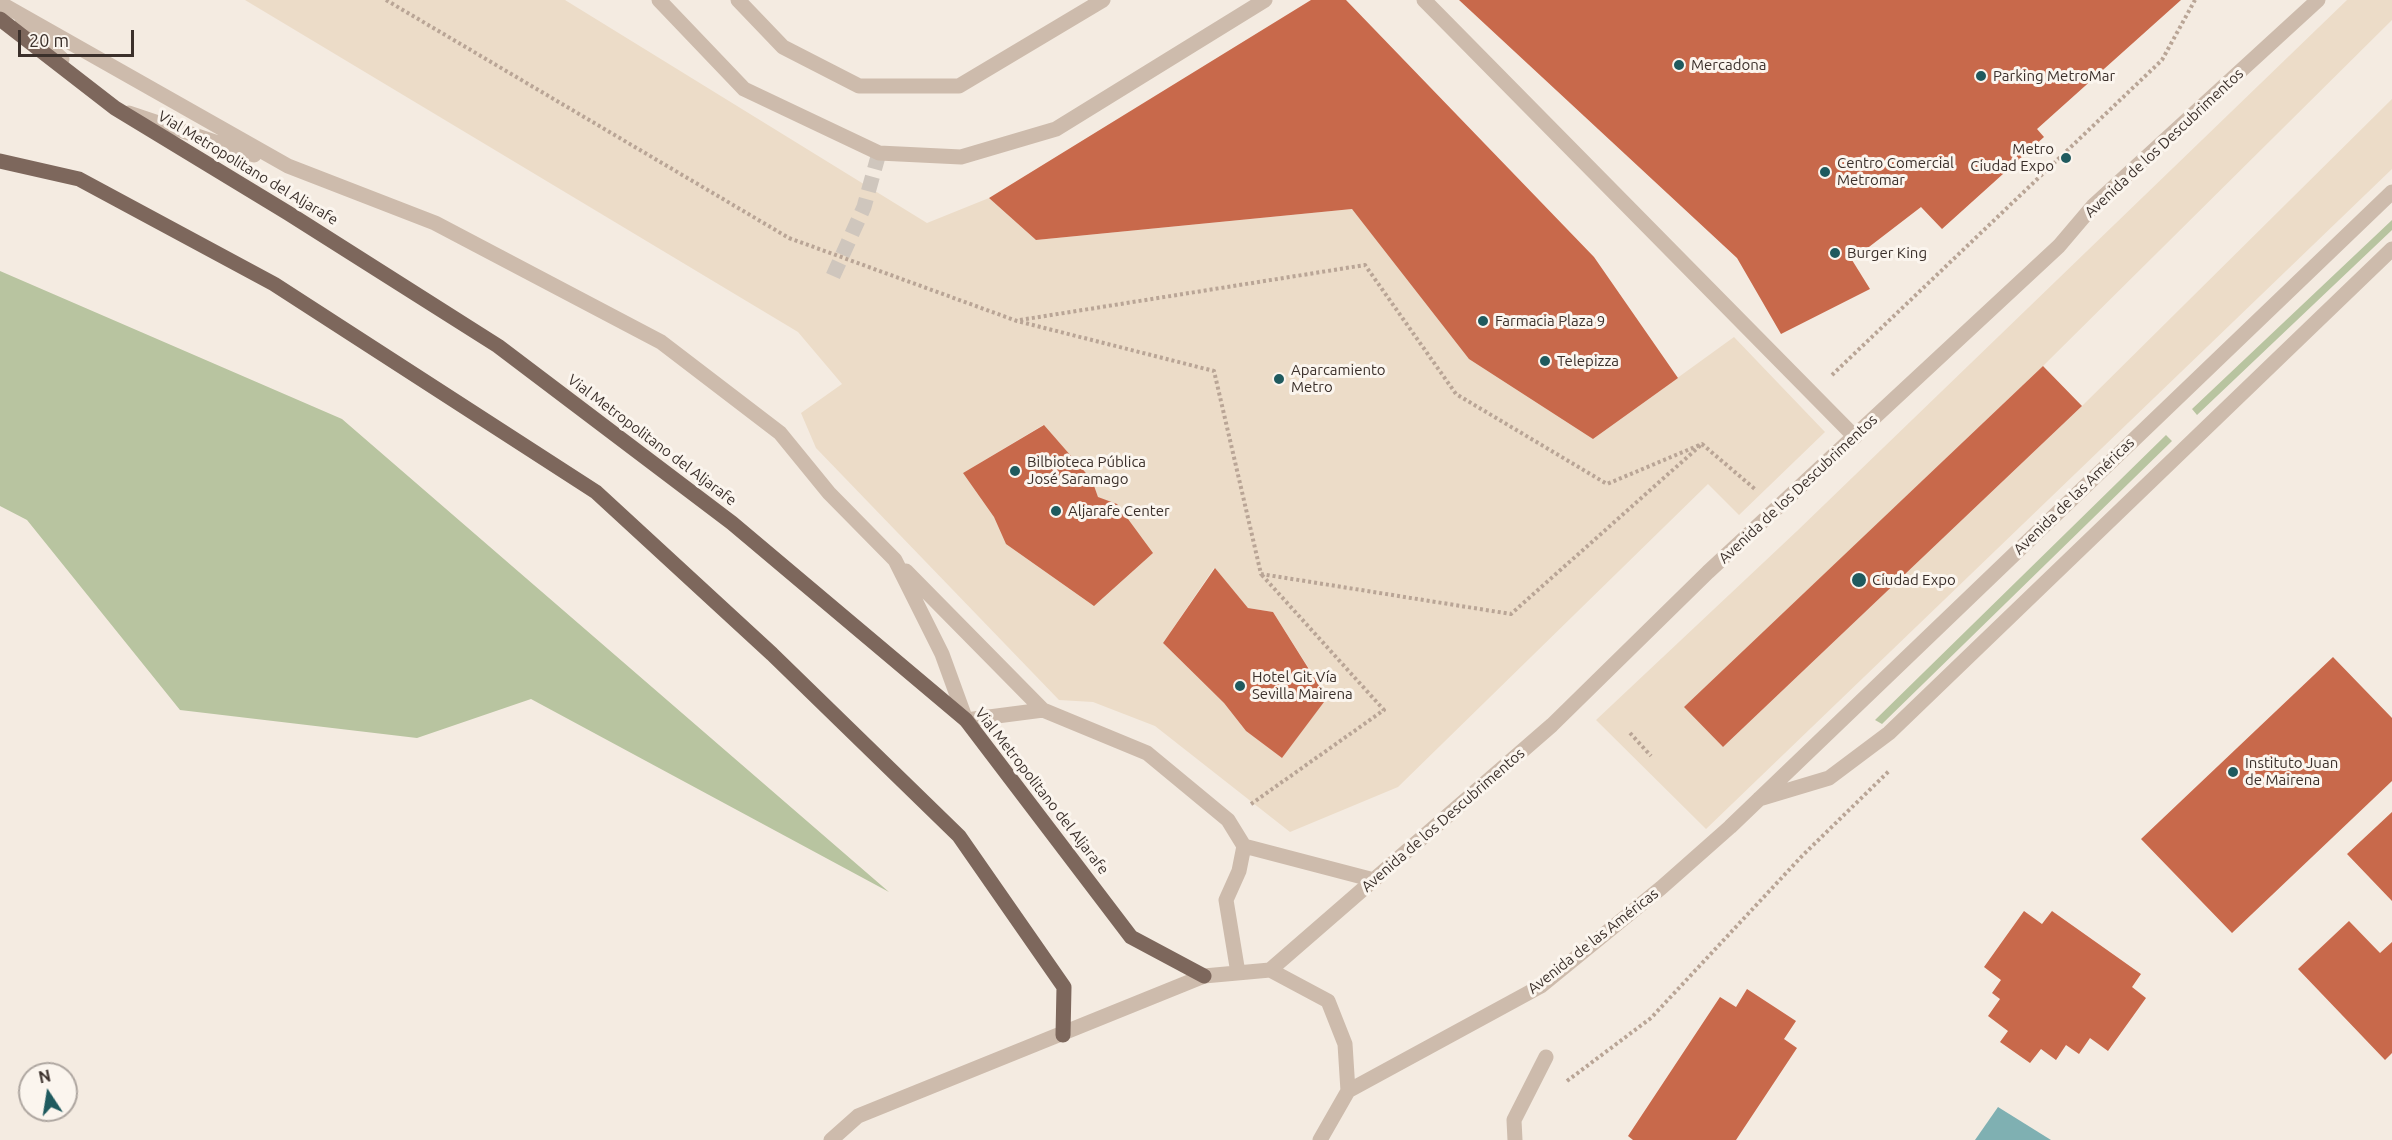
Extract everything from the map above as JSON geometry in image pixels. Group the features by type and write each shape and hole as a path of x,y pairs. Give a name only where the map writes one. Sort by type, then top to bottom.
{"main road":[{"name":"Vial Metropolitano del Aljarafe","path":"1,9 115,108 288,213 498,346 732,523 966,720 1131,937 1204,976"},
{"path":"0,161 79,179 274,284 596,492 772,654 958,836 1064,987 1063,1035"}],"street":[{"path":"659,0 744,89 879,153 961,157 1056,129 1266,0"},
{"path":"738,0 783,47 859,86 959,86 1103,0"},
{"path":"1424,0 1811,395 1855,437"},
{"name":"Avenida de los Descubrimentos","path":"1270,970 1552,725 1708,572 2059,246 2093,206 2318,0"},
{"path":"1,9 288,166"},
{"path":"115,108 288,166 435,223 661,342 780,433 830,493 1043,710 1147,753 1228,820 1244,846 1239,871 1226,900 1238,972"},
{"name":"Avenida de las Américas","path":"1348,1091 1540,986 1661,888 1730,827 2392,192"},
{"name":"Avenida de las Américas","path":"1756,800 1829,778 1888,733 2392,249"},
{"path":"895,560 942,654 966,720 1043,710"},
{"path":"1244,846 1374,880"},
{"path":"831,1140 858,1116 1063,1035 1204,976 1270,970 1328,1001 1345,1044 1348,1091 1320,1140"},
{"path":"1515,1140 1514,1120 1546,1057"}],"path":[{"path":"386,0 789,238 1017,321 1214,371 1261,574 1384,710 1228,820"},
{"path":"1811,395 2162,60 2195,0"},
{"path":"1017,321 1365,265 1456,394 1607,484 1702,444"},
{"path":"1702,444 1761,494"},
{"path":"1261,574 1511,614 1702,444"},
{"path":"1630,733 1651,756"}],"green space":[{"path":"2392,220 2392,230 2197,415 2192,409"},
{"path":"0,271 342,419 889,892 531,699 417,738 180,710 27,520 0,506"},
{"path":"2166,435 2172,441 1882,724 1875,720"}],"shaded area":[{"path":"245,0 565,0 927,223 989,198 1036,240 1352,209 1593,439 1734,337 1825,432 1739,515 1708,484 1398,787 1290,832 1155,726 1093,702 1059,700 816,448 801,413 842,384 798,332","holes":["1043,425 1092,480 1098,497 963,473","1214,568 1248,608 1273,612 1327,697 1282,758 1246,731 1224,703 1163,643"]},
{"path":"2347,0 2392,0 2392,20 2043,366 1685,707 1723,747 2082,406 2392,99 2392,169 1706,829 1596,720 1797,531"}],"water":[{"path":"1998,1107 2051,1140 1975,1140"}],"building":[{"path":"1311,0 1346,0 1594,257 1678,378 1593,439 1469,359 1352,209 1036,240 989,198"},
{"name":"Centro Comercial Metromar","path":"1459,0 2181,0 2037,129 2044,137 1942,229 1921,207 1852,260 1870,289 1781,334 1737,258"},
{"path":"2043,366 2082,406 1723,747 1684,707"},
{"name":"Aljarafe Center","path":"1044,425 1092,480 1098,497 1117,504 1153,553 1094,606 1006,544 994,517 963,473"},
{"path":"1215,568 1248,608 1273,612 1327,698 1282,758 1246,731 1224,703 1163,643"},
{"path":"2333,657 2392,718 2392,781 2232,933 2141,839"},
{"path":"2392,812 2392,901 2347,854"},
{"path":"2024,911 2042,924 2052,911 2141,974 2132,987 2146,998 2108,1051 2090,1038 2079,1054 2066,1045 2056,1060 2041,1049 2030,1063 2000,1042 2008,1031 1988,1016 2000,999 1992,993 2001,980 1984,967"},
{"path":"2349,921 2380,953 2392,942 2392,1053 2385,1060 2298,969"},
{"path":"1747,989 1796,1021 1784,1039 1797,1048 1736,1140 1633,1140 1628,1136 1720,997 1736,1007"}],"tunnel":[{"path":"833,276 864,207 879,153"}],"place":[{"name":"Mercadona","path":"1679,65"},
{"name":"Parking MetroMar","path":"1981,76"},
{"name":"Metro Ciudad Expo","path":"2066,158"},
{"name":"Centro Comercial Metromar","path":"1825,172"},
{"name":"Burger King","path":"1835,253"},
{"name":"Farmacia Plaza 9","path":"1483,321"},
{"name":"Telepizza","path":"1545,361"},
{"name":"Aparcamiento Metro","path":"1279,379"},
{"name":"Bilbioteca Pública José Saramago","path":"1015,471"},
{"name":"Aljarafe Center","path":"1056,511"},
{"name":"Ciudad Expo","path":"1859,580"},
{"name":"Hotel Git Vía Sevilla Mairena","path":"1240,686"},
{"name":"Instituto Juan de Mairena","path":"2233,772"}]}
